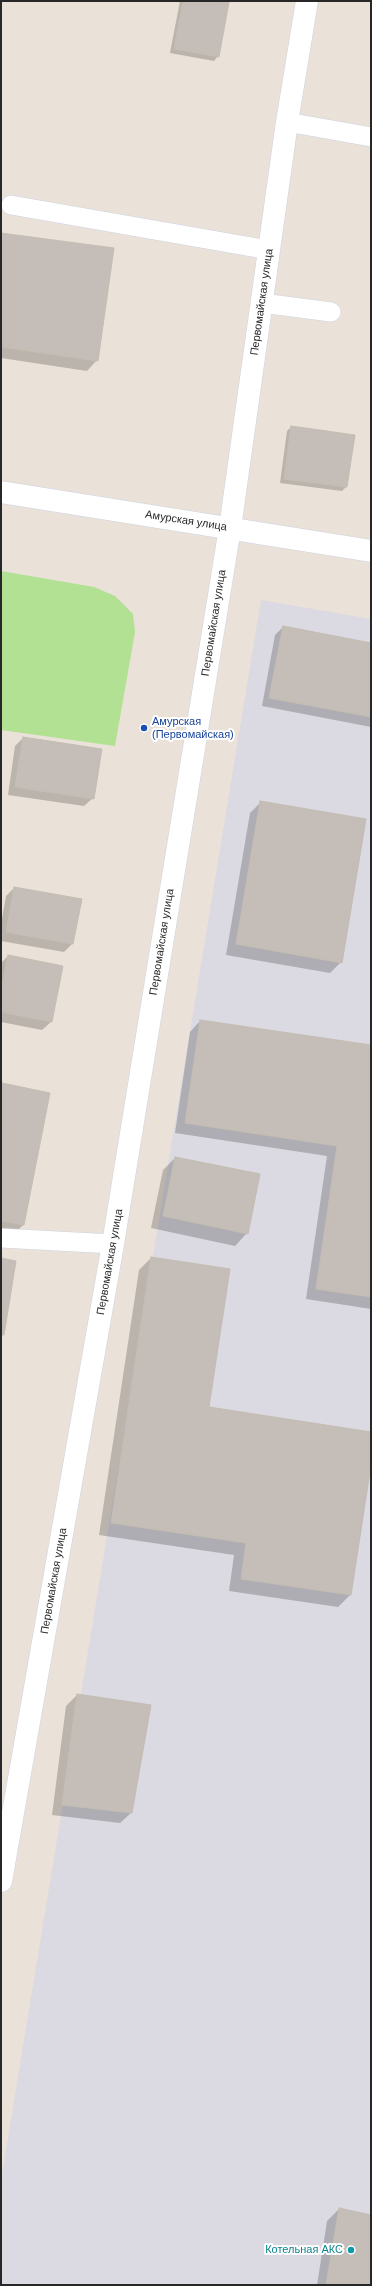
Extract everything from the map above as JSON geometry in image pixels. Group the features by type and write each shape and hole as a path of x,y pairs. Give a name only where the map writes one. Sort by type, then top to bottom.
{"street":[{"name":"Первомайская улица","path":"1,1881 113,1244 230,528 287,122 307,1"},
{"name":"Амурская улица","path":"1,492 371,551"}],"lane":[{"path":"287,122 371,137"},
{"path":"11,205 269,250"},
{"path":"262,303 331,312"},
{"path":"1,1238 113,1244"}],"shaded area":[{"path":"261,600 371,619 371,2285 1,2285 1,2180"}],"green space":[{"path":"1,571 94,587 115,596 133,614 135,632 115,746 1,730"}],"building":[{"path":"183,1 229,2 219,57 174,49"},
{"path":"1,233 114,248 98,361 1,347"},
{"path":"291,426 355,435 347,487 284,479"},
{"path":"283,626 371,643 371,717 269,698"},
{"path":"23,737 102,749 94,799 15,787"},
{"path":"260,801 366,819 342,963 236,944"},
{"path":"14,887 82,899 73,944 6,932"},
{"path":"8,955 63,966 52,1022 1,1012 1,990"},
{"path":"200,1020 371,1045 371,1297 316,1289 337,1146 185,1123"},
{"path":"2,1083 50,1093 24,1225 1,1221"},
{"path":"175,1157 260,1174 248,1234 163,1216"},
{"path":"151,1257 230,1269 209,1407 371,1432 371,1465 351,1595 241,1579 246,1543 111,1523"},
{"path":"1,1258 16,1261 4,1335 1,1335"},
{"path":"77,1694 151,1705 132,1813 62,1805"},
{"name":"Котельная АКС","path":"339,2208 371,2215 371,2285 326,2285"}],"place":[{"name":"Амурская (Первомайская)","path":"144,728"},
{"name":"Котельная АКС","path":"351,2250"}]}
